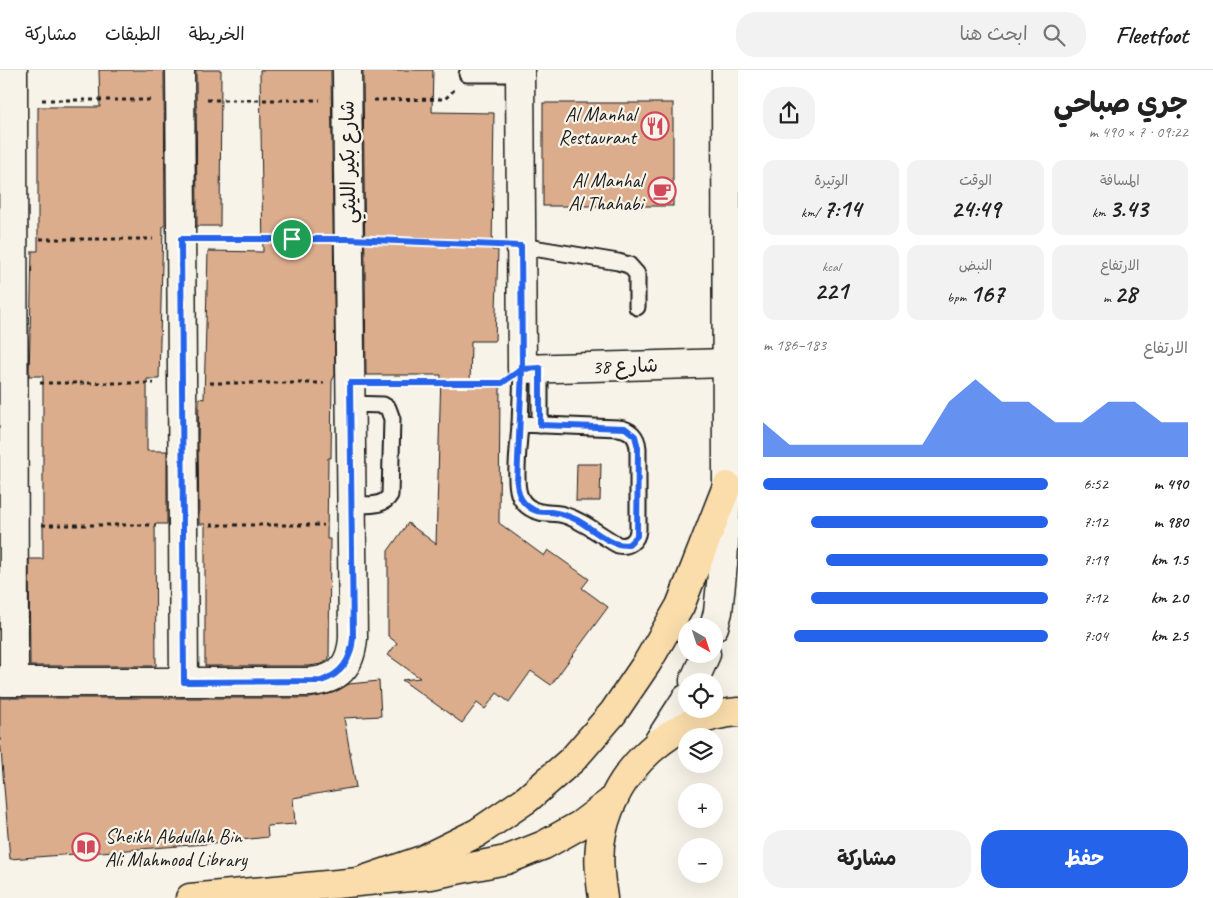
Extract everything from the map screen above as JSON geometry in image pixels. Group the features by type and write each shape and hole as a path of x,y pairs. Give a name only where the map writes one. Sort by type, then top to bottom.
{"main road":[{"path":"364,880 422,860 477,833 527,799 573,759 613,713 647,663 680,606 727,486"},
{"path":"603,898 599,870 602,834 613,800 632,769 657,744 687,725 722,713 738,712"},
{"path":"190,898 430,875 506,860 544,845 580,825 613,800"}],"street":[{"path":"13,70 14,383 7,682 184,682 180,70"},
{"name":"شارع بكير الليثي","path":"184,682 321,681 332,677 341,670 348,661 352,650 346,70"},
{"path":"716,618 722,573 727,486 726,70"},
{"path":"520,72 521,246 531,368"},
{"name":"شارع 38","path":"531,368 727,363"},
{"path":"657,744 678,711"}],"lane":[{"path":"467,74 520,72"},
{"path":"521,246 618,262 629,266 638,274 636,307"},
{"path":"520,424 625,428 635,436 638,448 638,530 637,536 629,544 618,545 577,520 557,514 541,513 531,509 523,502 518,493 517,483 520,424 531,368"},
{"path":"531,368 540,425"},
{"path":"350,393 383,405 388,408 392,418 390,495 382,503 351,505"}],"path":[{"path":"13,100 445,99 467,74"},
{"path":"13,240 348,239 521,246"},
{"path":"14,383 182,383 350,393 502,383 531,368"}],"building":[{"path":"99,70 164,70 165,226 163,226 159,379 147,379 147,451 167,451 167,524 155,524 156,666 30,666 29,559 43,559 43,376 29,376 32,251 38,251 38,107 100,107"},
{"path":"196,70 221,70 220,226 197,226"},
{"path":"260,70 331,70 335,375 332,381 331,458 328,458 327,539 330,539 329,659 322,664 309,666 205,666 205,524 199,524 198,444 199,398 204,399 208,251 263,252"},
{"path":"363,70 433,70 432,112 494,113 492,250 498,250 495,341 471,341 470,386 500,387 499,523 544,556 548,550 589,579 582,588 608,607 551,685 531,671 509,702 497,693 485,709 477,703 462,723 402,680 420,678 388,655 397,643 388,636 388,551 408,523 436,544 441,375 366,375"},
{"path":"543,103 673,103 673,206 543,206"},
{"path":"577,464 601,464 600,501 576,501"},
{"path":"379,681 381,716 344,718 356,787 293,798 295,824 267,826 268,837 205,844 10,859 0,738 0,698 310,698 333,693 349,684"}],"place":[{"name":"Al Manhal Restaurant","path":"655,126"},
{"name":"Al Manhal Al Thahabi","path":"662,191"},
{"name":"Sheikh Abdullah Bin Ali Mahmood Library","path":"86,847"}],"route":[{"path":"292,239 181,239 184,682 321,681 332,677 348,661 352,650 353,638 350,383 502,383 522,369 517,483 518,493 523,502 531,509 541,513 551,512 577,520 618,545 623,546 634,541 638,530 638,448 635,436 625,428 540,425 540,368 522,369 521,246 348,239 292,239"}]}
